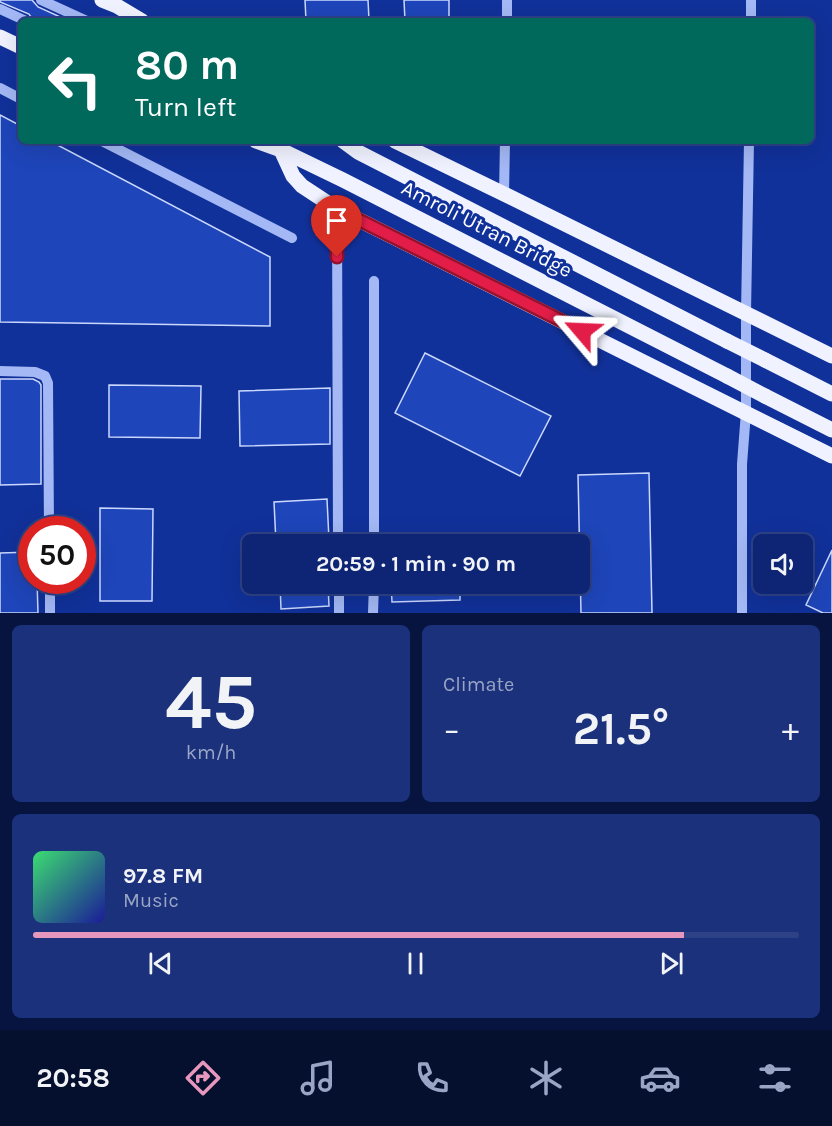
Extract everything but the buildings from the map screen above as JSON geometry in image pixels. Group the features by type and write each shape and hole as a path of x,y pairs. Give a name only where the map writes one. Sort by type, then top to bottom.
{"main road":[{"path":"102,0 137,18"},
{"path":"0,37 18,46"},
{"name":"Amroli Utran Bridge","path":"264,144 343,180 832,430"},
{"name":"Amroli Utran Bridge","path":"347,144 358,152 832,394"},
{"path":"401,144 832,356"},
{"path":"281,150 293,176 302,186 337,209 832,456"}],"street":[{"path":"41,0 80,18"},
{"path":"507,0 507,18"},
{"path":"751,0 751,18"},
{"path":"0,9 20,18"},
{"path":"0,88 18,97"},
{"path":"108,144 292,238"},
{"path":"272,144 281,150"},
{"path":"504,194 505,144"},
{"path":"742,613 742,464 746,412 749,144"},
{"path":"337,209 338,534"},
{"path":"374,281 374,534"},
{"path":"0,371 35,372 45,376 48,382 49,516"},
{"path":"50,594 50,613"},
{"path":"339,594 339,613"},
{"path":"374,594 374,613"}],"route":[{"path":"337,257 337,209 582,331"}]}
